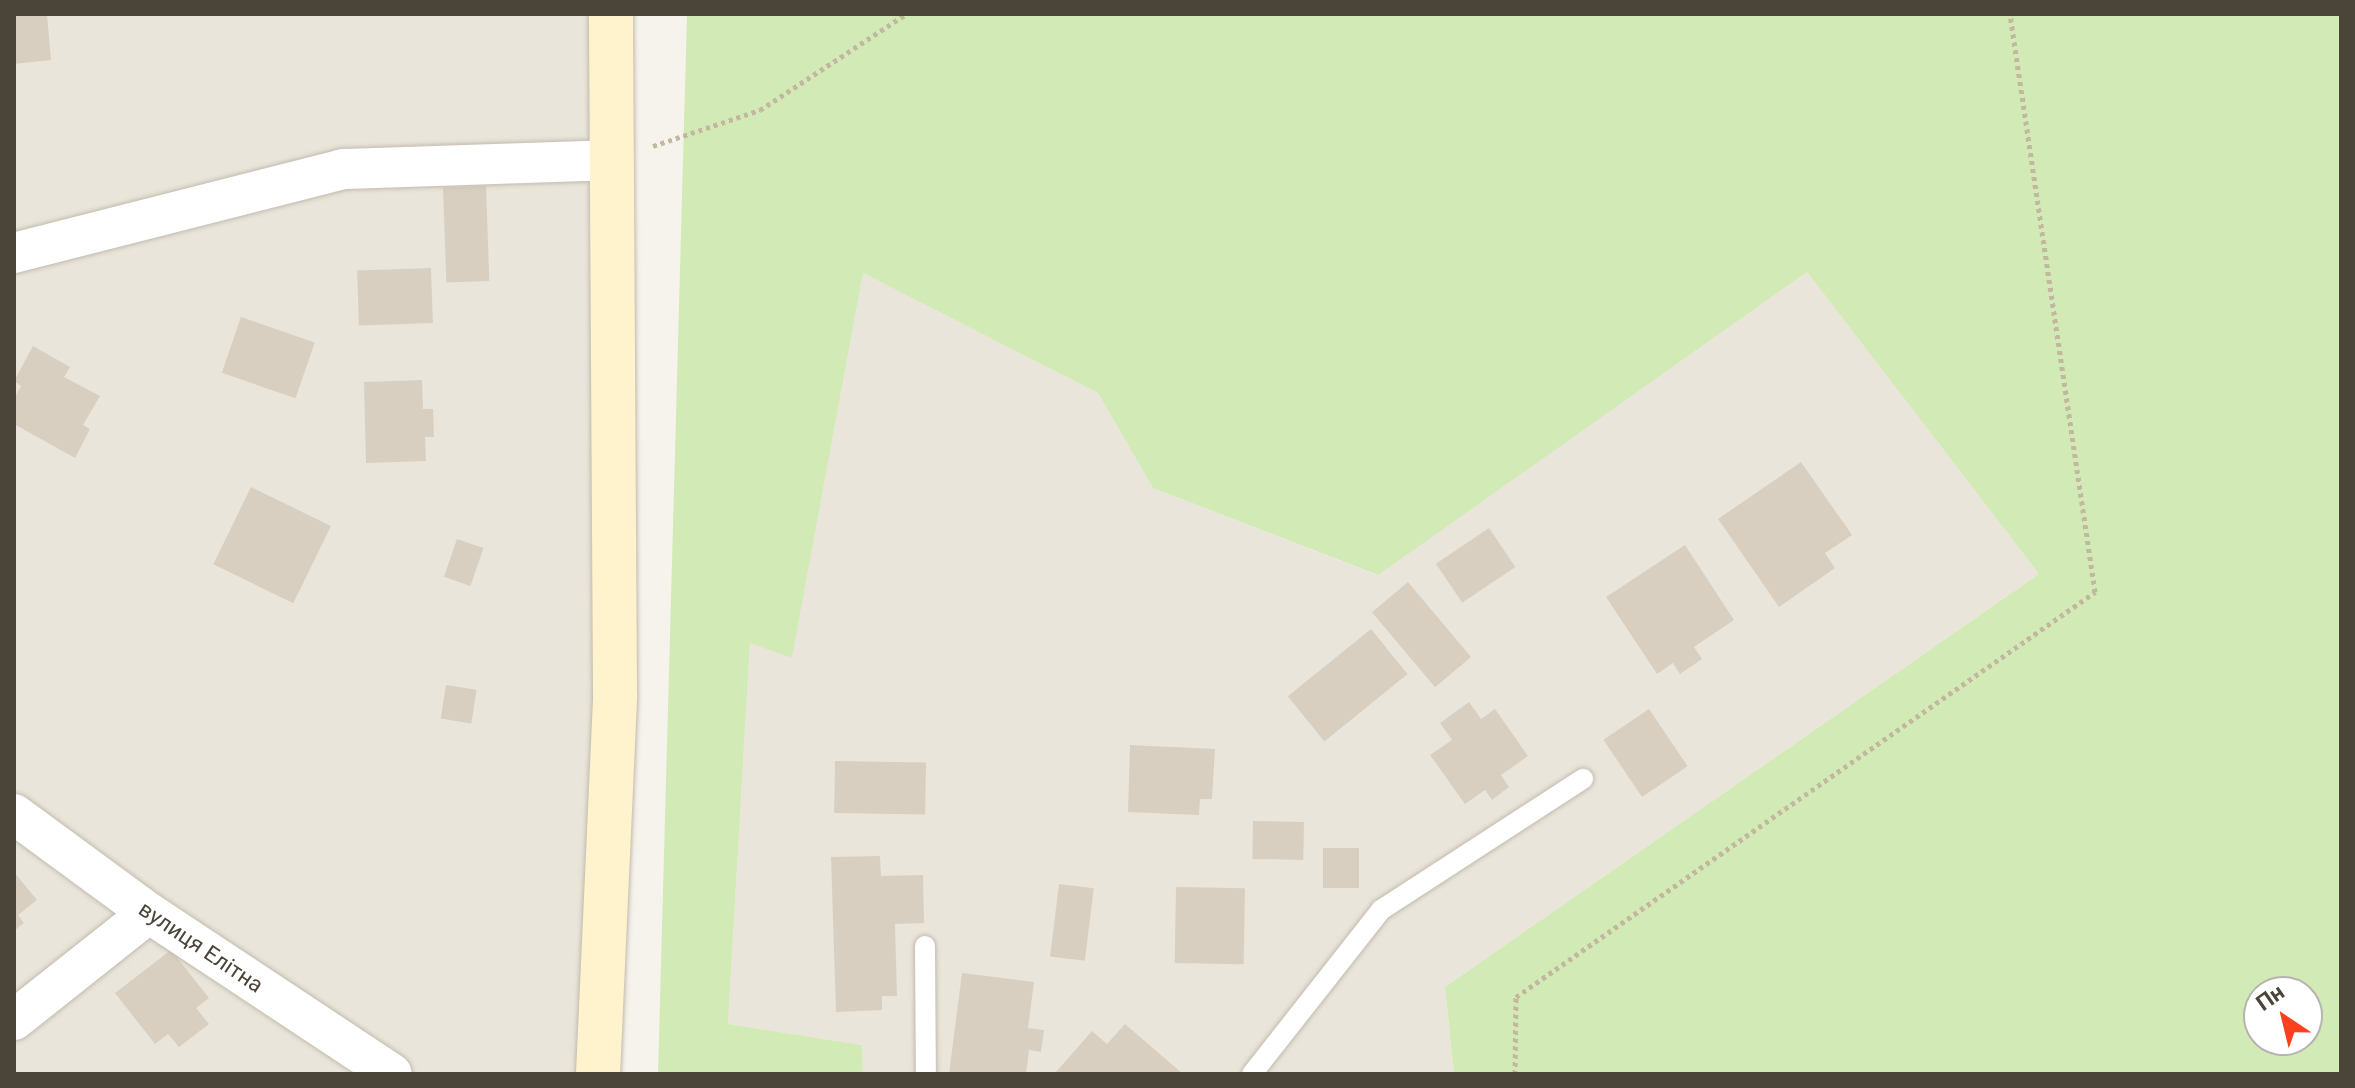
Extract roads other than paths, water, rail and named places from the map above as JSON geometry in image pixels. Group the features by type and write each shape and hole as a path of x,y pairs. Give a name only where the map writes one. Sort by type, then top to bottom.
{"main road":[{"path":"598,1074 615,695 611,14"}],"street":[{"path":"14,253 343,169 610,160"},
{"name":"вулиця Елітна","path":"14,814 149,913 392,1074"},
{"path":"14,1020 149,913"}],"lane":[{"path":"1252,1074 1381,910 1583,779"},
{"path":"925,946 926,1074"}]}
